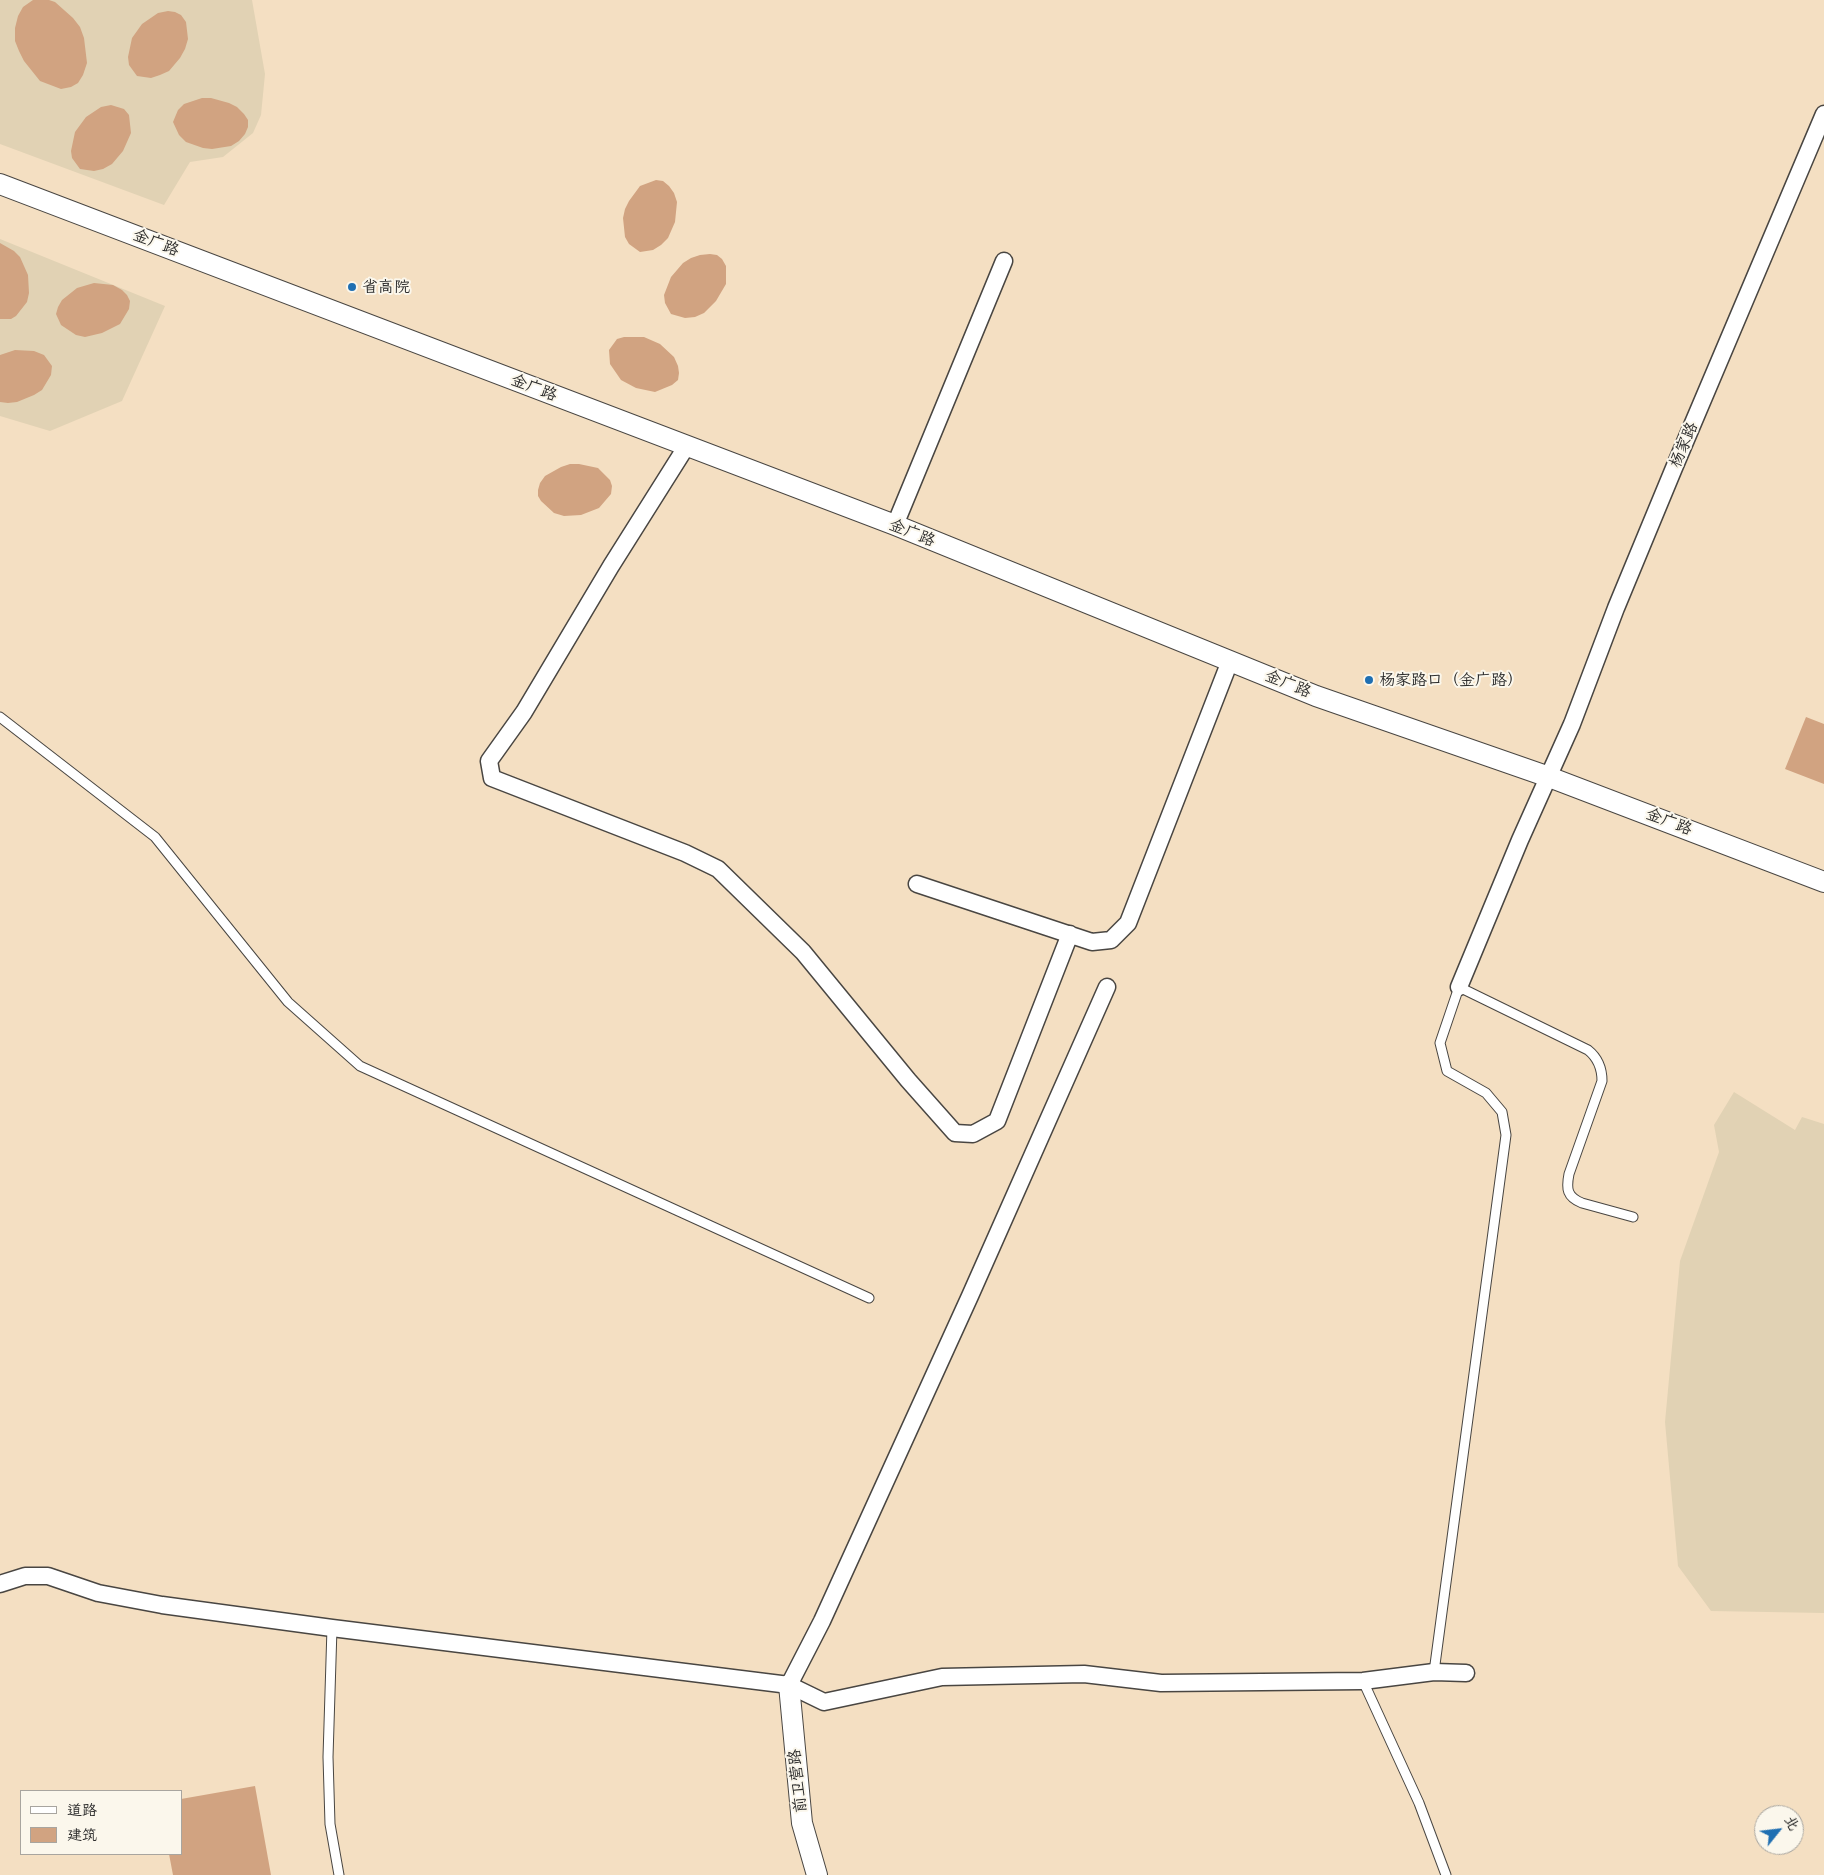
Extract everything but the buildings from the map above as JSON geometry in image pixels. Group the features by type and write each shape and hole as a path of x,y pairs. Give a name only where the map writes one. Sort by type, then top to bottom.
{"street":[{"name":"杨家路","path":"1460,987 1520,840 1572,724 1616,608 1670,477 1824,114"},
{"name":"金广路","path":"0,184 895,526 1316,696 1549,778 1824,882"},
{"path":"895,526 1004,261"},
{"path":"686,447 611,566 524,712 490,761 492,778 685,852 718,869 803,952 908,1080 955,1133 973,1134 997,1121 1070,934"},
{"path":"917,884 1092,942 1111,940 1128,923 1230,661"},
{"path":"789,1685 822,1621 966,1305 1107,987"},
{"path":"0,1584 25,1576 48,1576 98,1593 162,1605 789,1685 824,1702 942,1677 1084,1674 1161,1684 1363,1681 1434,1672 1466,1673"},
{"name":"前卫营路","path":"789,1685 802,1823 817,1875"}],"lane":[{"path":"0,717 155,838 288,1002 360,1066 869,1298"},
{"path":"1434,1672 1506,1135 1502,1112 1486,1093 1448,1071 1440,1042 1460,987 1588,1050 1595,1056 1602,1072 1602,1081 1569,1174 1568,1192 1574,1200 1634,1217"},
{"path":"332,1628 328,1766 330,1824 339,1875"},
{"path":"1363,1681 1419,1803 1446,1875"}],"shaded area":[{"path":"0,0 252,0 265,74 261,115 253,133 223,157 190,162 164,205 0,144"},
{"path":"0,239 165,306 122,401 50,431 0,416"},
{"path":"1734,1092 1795,1130 1802,1117 1824,1124 1824,1613 1711,1611 1678,1566 1665,1422 1680,1261 1719,1152 1714,1125"}],"place":[{"name":"省高院","path":"352,287"},
{"name":"杨家路口（金广路）","path":"1369,680"}]}
